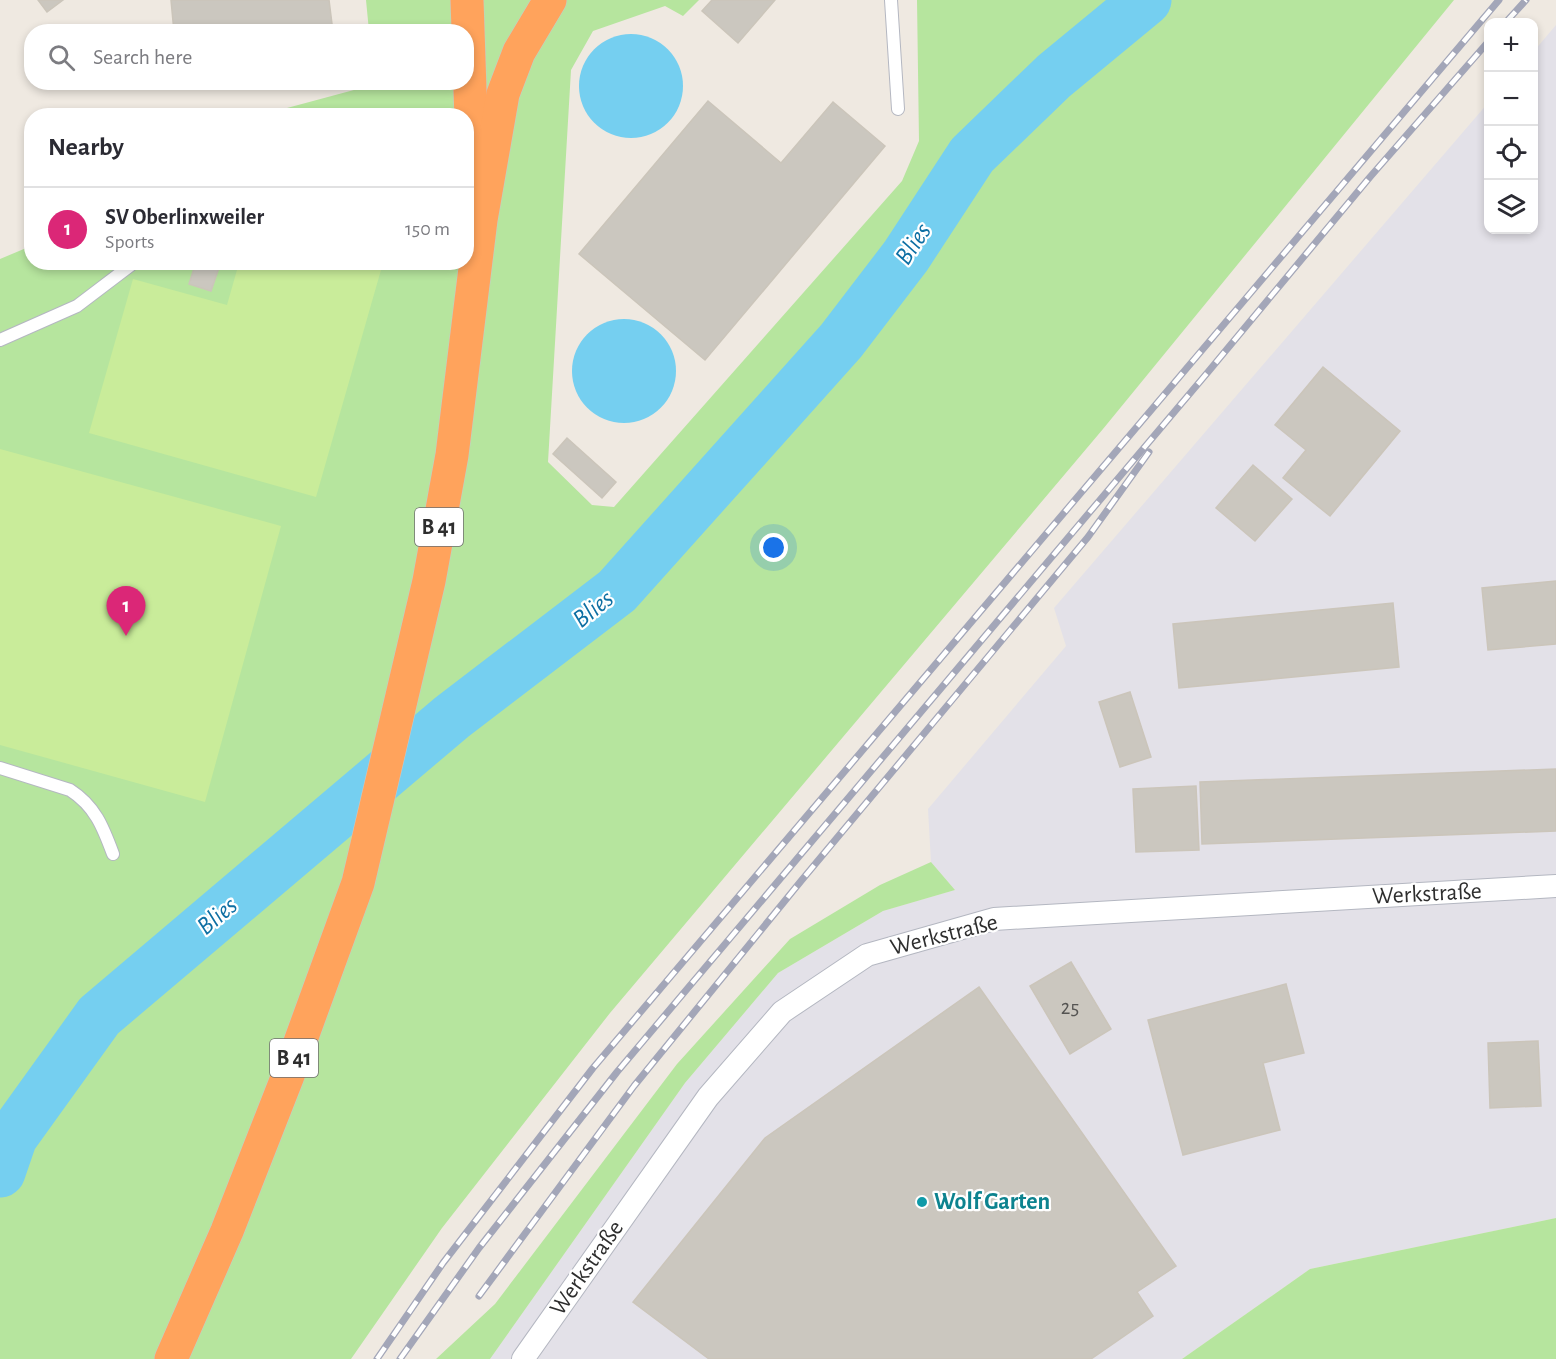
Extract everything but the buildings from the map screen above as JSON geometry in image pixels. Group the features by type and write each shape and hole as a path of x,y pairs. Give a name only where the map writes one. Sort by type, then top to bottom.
{"highway":[{"name":"B 41","path":"467,0 468,24"},
{"path":"467,337 492,150 503,94 519,52 550,0"},
{"name":"B 41","path":"470,90 470,108"},
{"name":"B 41","path":"171,1359 227,1231 283,1089 358,883 429,581 452,455 467,337 471,270"}],"street":[{"name":"Werkstraße","path":"522,1359 708,1097 782,1012 867,955 994,919 1556,886"}],"lane":[{"path":"891,0 898,109"},
{"path":"0,340 77,306 124,270"},
{"path":"0,768 70,790 80,796 91,806 100,821 113,854"}],"shaded area":[{"path":"1556,25 1556,1218 1310,1269 1182,1359 490,1359 685,1083 778,973 883,911 955,890 931,862 928,809 1066,646 1054,608 1484,108 1484,234 1538,234 1538,46"}],"green space":[{"path":"366,0 699,0 683,16 665,6 593,31 571,70 548,462 592,505 614,507 902,181 919,141 917,0 1454,0 1103,429 610,1013 442,1228 351,1359 0,1359 0,259 24,249 24,270 474,270 474,108 287,108 354,90 474,90 474,24 368,24"},
{"path":"237,270 381,270 316,497 89,433 133,279 227,305"},
{"path":"0,449 281,526 205,802 0,745"},
{"path":"931,862 955,890 883,911 778,973 685,1083 490,1359 436,1359 495,1304 677,1064 790,939 880,885"},
{"path":"1556,1218 1556,1359 1182,1359 1310,1269"}],"water":[{"path":"631,34 651,38 668,49 679,66 683,86 679,106 668,123 651,134 631,138 611,134 594,123 583,106 579,86 583,66 594,49 611,38"},
{"path":"624,319 644,323 661,334 672,351 676,371 672,391 661,408 644,419 624,423 604,419 587,408 576,391 572,371 576,351 587,334 604,323"}],"waterway":[{"name":"Blies","path":"0,1172 12,1137 99,1016 452,717 617,591 841,341 906,256 972,155 1054,76 1146,0"}],"railway":[{"path":"377,1359 443,1263 593,1068 1499,0"},
{"path":"1510,18 1526,0"},
{"path":"400,1359 479,1248 617,1072 1370,177 1484,47"},
{"path":"479,1296 634,1086 801,881 1088,537 1149,452"}],"place":[{"name":"SV Oberlinxweiler","path":"126,636"},
{"name":"Wolf Garten","path":"922,1202"}]}
